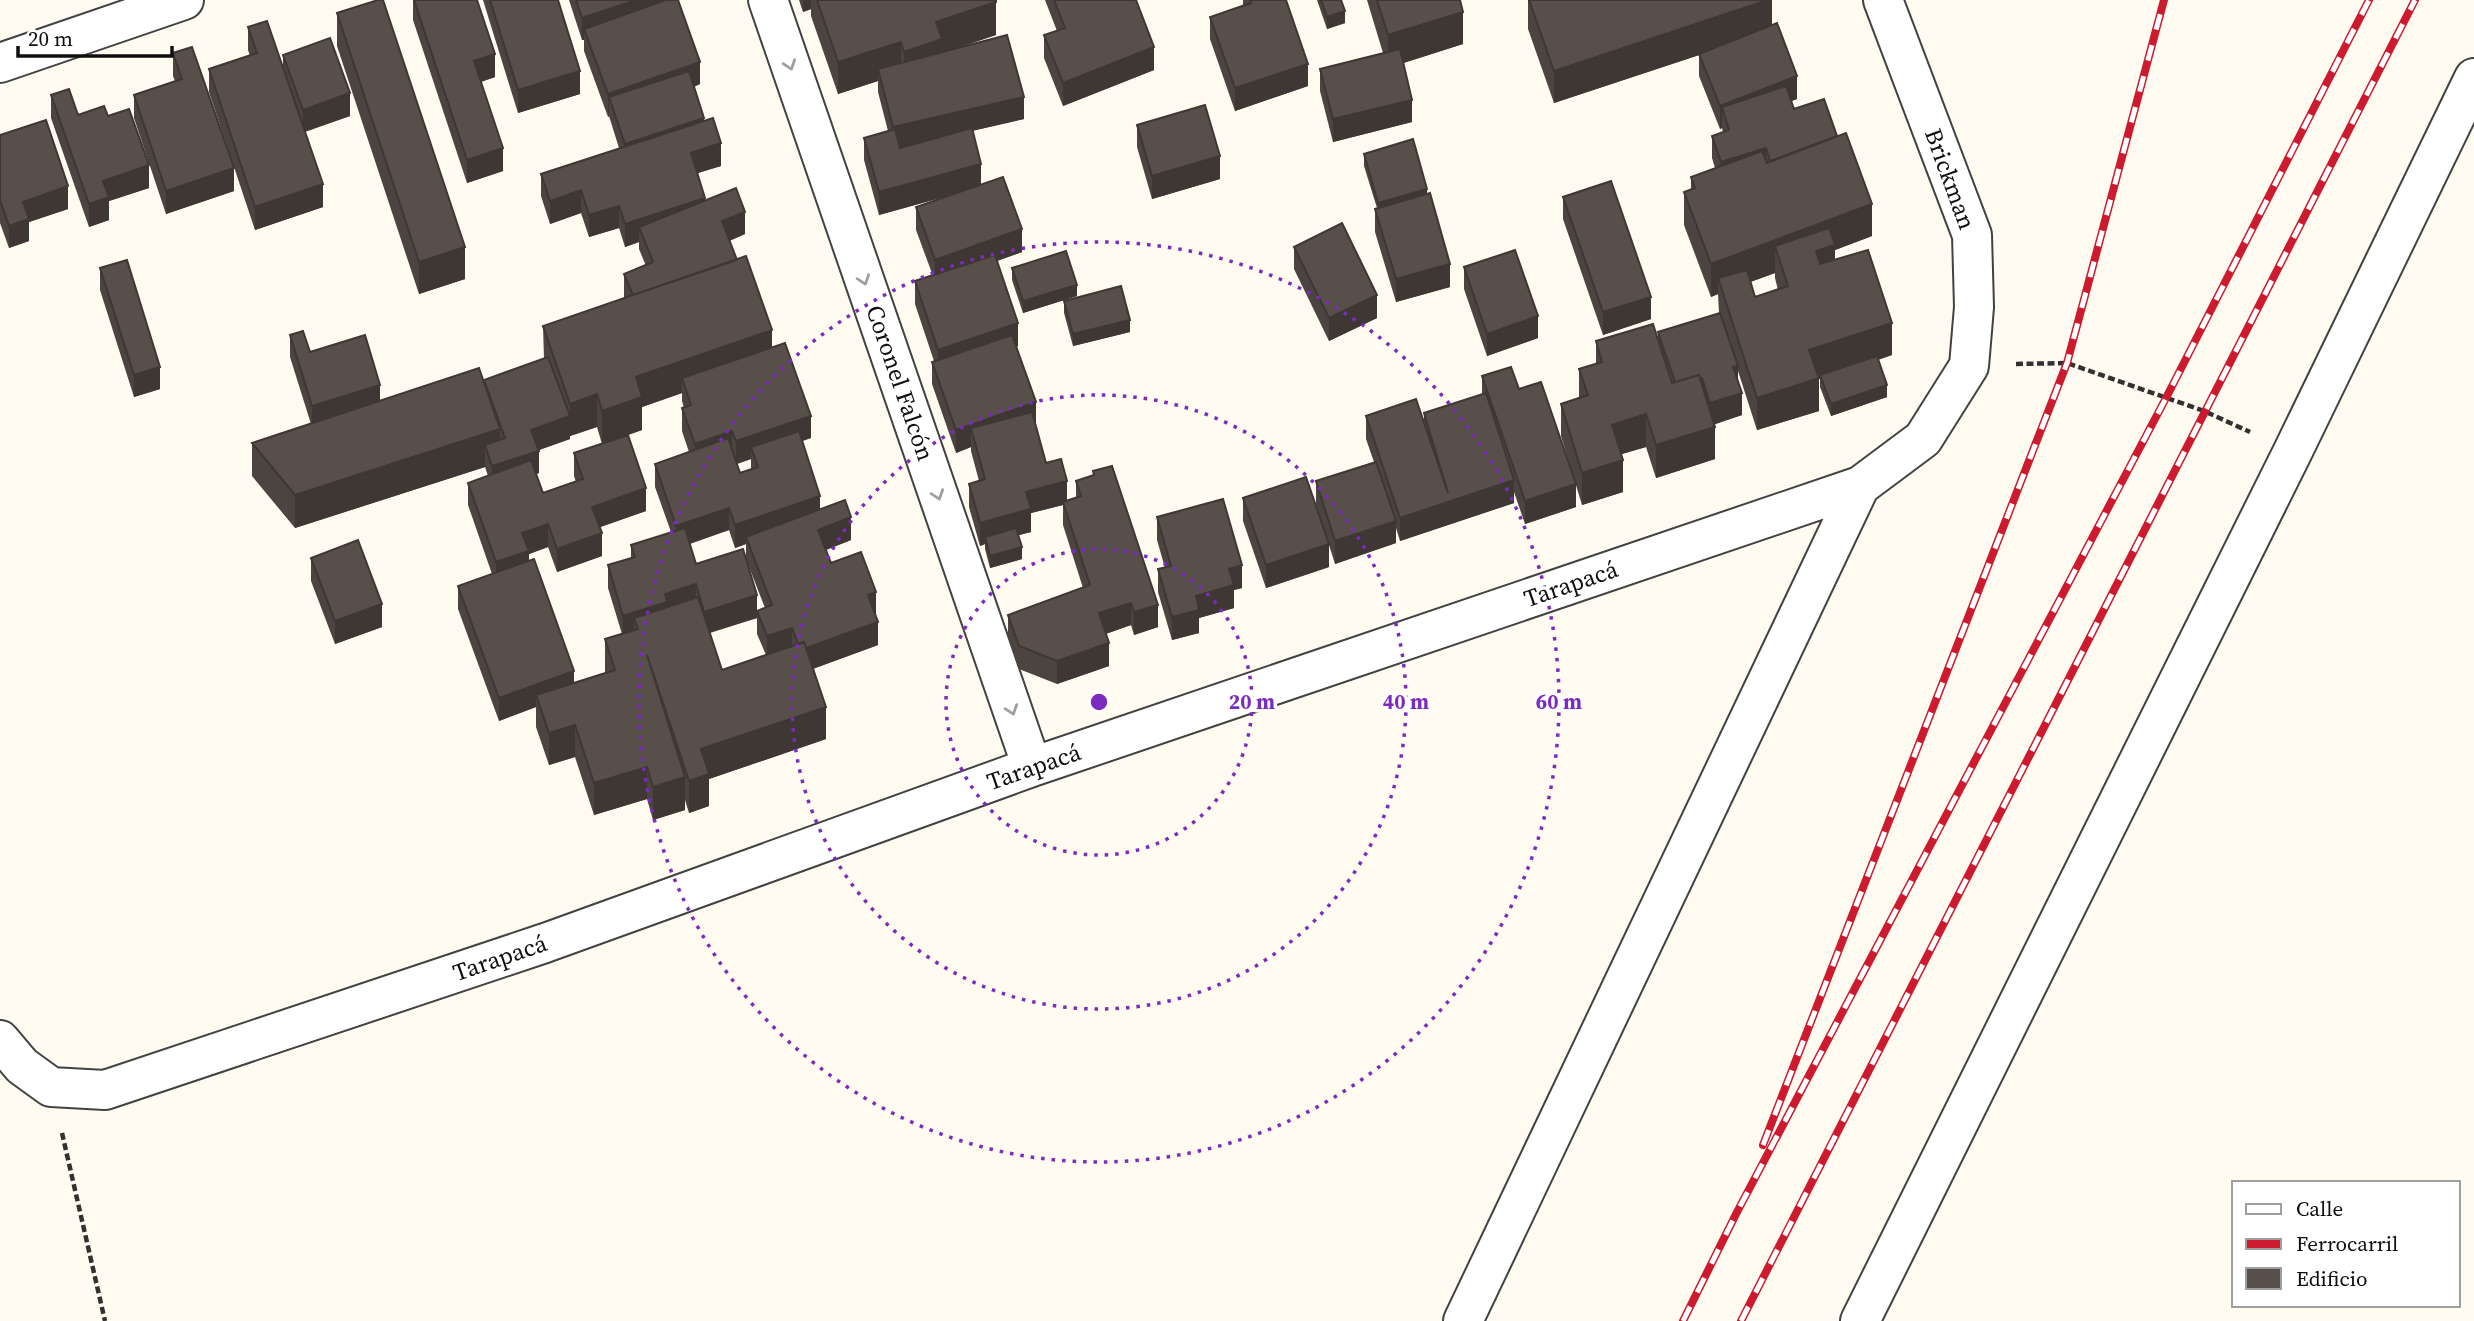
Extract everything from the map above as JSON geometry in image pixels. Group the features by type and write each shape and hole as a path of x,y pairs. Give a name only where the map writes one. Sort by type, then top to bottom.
{"street":[{"path":"0,63 184,0"},
{"name":"Coronel Falcón","path":"768,0 1031,767"},
{"name":"Brickman","path":"1883,0 1972,236 1975,307 1969,366"},
{"path":"1860,1321 2293,451 2474,78"},
{"name":"Tarapacá","path":"51,1087 105,1090 545,943 1031,767 1860,486 1923,439 1969,366"},
{"path":"1463,1321 1860,486"},
{"path":"0,1040 22,1066 51,1087"}],"path":[{"path":"2067,363 2204,411 2293,451"},
{"path":"51,1087 105,1321"}],"building":[{"path":"383,0 465,247 419,262 337,13"},
{"path":"414,0 477,0 495,54 474,61 503,148 467,160"},
{"path":"490,0 558,0 580,71 518,90"},
{"path":"576,0 636,0 582,18"},
{"path":"666,0 678,0 700,62 608,94 584,29"},
{"path":"817,0 996,2 936,22 942,39 904,52 901,42 838,62"},
{"path":"1054,0 1136,0 1154,47 1063,83 1044,35 1065,28"},
{"path":"1250,0 1286,0 1308,64 1235,88 1210,17 1251,3"},
{"path":"1321,0 1341,0 1345,11 1327,17"},
{"path":"1377,0 1460,0 1463,12 1388,35"},
{"path":"1529,0 1768,0 1554,71"},
{"path":"267,21 323,184 255,207 209,69 257,53 248,27"},
{"path":"1777,23 1797,76 1720,106 1699,54"},
{"path":"1007,35 1024,97 893,127 878,69"},
{"path":"330,38 350,93 303,110 283,55"},
{"path":"192,47 234,168 166,191 134,95 182,79 173,53"},
{"path":"1400,49 1412,100 1333,119 1320,69"},
{"path":"689,71 704,118 625,144 609,97"},
{"path":"1786,86 1794,109 1824,99 1837,136 1770,161 1766,148 1721,162 1712,136 1729,130 1722,107"},
{"path":"69,89 78,115 104,106 108,116 129,109 149,165 103,181 109,197 89,204 51,95"},
{"path":"1205,105 1220,156 1152,176 1137,125"},
{"path":"713,118 721,143 691,153 705,198 625,224 619,206 589,215 581,190 550,201 541,174"},
{"path":"46,120 68,186 23,202 29,219 9,226 0,200 0,135"},
{"path":"972,128 981,164 879,192 864,138 895,129 900,148"},
{"path":"1846,133 1872,204 1711,264 1684,192 1695,188 1691,177 1762,151 1767,163"},
{"path":"1413,139 1427,189 1378,203 1364,154"},
{"path":"1003,177 1022,229 935,260 916,207"},
{"path":"1611,181 1651,297 1603,312 1563,197"},
{"path":"736,188 745,212 722,221 737,260 633,295 624,274 653,262 639,227"},
{"path":"1430,193 1450,264 1396,279 1375,209"},
{"path":"1342,223 1377,295 1329,318 1294,247"},
{"path":"1829,228 1835,245 1816,251 1820,264 1868,250 1892,323 1809,350 1819,378 1757,398 1718,278 1747,270 1755,297 1788,286 1775,246"},
{"path":"1515,250 1538,316 1487,334 1464,267"},
{"path":"1066,251 1077,285 1023,301 1012,268"},
{"path":"995,255 1018,323 938,350 915,281"},
{"path":"746,256 772,330 636,377 642,397 602,411 597,394 570,404 543,326"},
{"path":"127,260 160,367 134,375 100,268"},
{"path":"1121,286 1130,320 1073,334 1064,301"},
{"path":"1720,313 1738,366 1733,367 1742,393 1710,403 1699,375 1675,382 1658,332"},
{"path":"1653,324 1672,383 1699,375 1715,427 1656,445 1646,414 1612,425 1623,460 1582,473 1561,404 1588,395 1579,369 1602,362 1596,341"},
{"path":"303,331 310,352 365,335 380,385 312,406 290,335"},
{"path":"1012,335 1036,402 956,430 932,362"},
{"path":"785,343 811,416 736,441 732,431 695,444 682,408 691,405 682,378"},
{"path":"1877,356 1887,385 1831,404 1820,375"},
{"path":"548,357 570,416 531,430 539,451 492,466 485,445 505,438 484,380"},
{"path":"1511,367 1519,389 1541,382 1576,484 1525,501 1482,376"},
{"path":"479,368 500,429 295,495 252,443"},
{"path":"1486,393 1514,480 1400,518 1366,416 1416,399 1448,493 1424,413"},
{"path":"1032,412 1046,463 1061,459 1067,481 1026,492 1031,509 980,523 969,484 985,479 971,428"},
{"path":"799,431 820,496 735,525 729,508 676,526 655,464 728,438 740,473 758,467 751,447"},
{"path":"628,435 646,488 592,507 602,533 557,549 548,524 522,533 529,551 496,562 468,483 531,460 543,493 583,479 574,453"},
{"path":"1376,462 1396,521 1335,541 1316,481"},
{"path":"1112,466 1158,605 1134,612 1131,603 1099,613 1109,643 1057,661 1019,646 1008,615 1090,585 1063,502 1081,496 1076,481 1094,475 1093,471"},
{"path":"1306,477 1329,544 1266,565 1243,498"},
{"path":"1223,499 1242,565 1229,569 1234,585 1196,596 1199,610 1172,617 1158,569 1171,566 1157,517"},
{"path":"845,500 851,517 818,530 831,563 861,552 876,592 868,595 878,622 806,648 804,642 798,644 792,628 767,636 757,611 772,605 746,537"},
{"path":"685,528 696,564 743,549 757,595 704,612 696,584 665,594 667,602 623,616 608,565 635,557 631,545"},
{"path":"1016,528 1022,547 990,556 985,537"},
{"path":"358,540 382,604 335,621 311,558"},
{"path":"534,559 574,671 499,698 458,586"},
{"path":"698,597 722,670 804,642 826,707 701,749 709,774 689,781 647,655 685,777 653,787 647,767 594,783 575,725 549,733 536,695 615,670 605,639 638,629 634,618"}],"railway":[{"path":"1763,1145 2067,363 2164,0"},
{"path":"1683,1321 1736,1214 2166,398 2369,0"},
{"path":"1741,1321 2415,0"}]}
